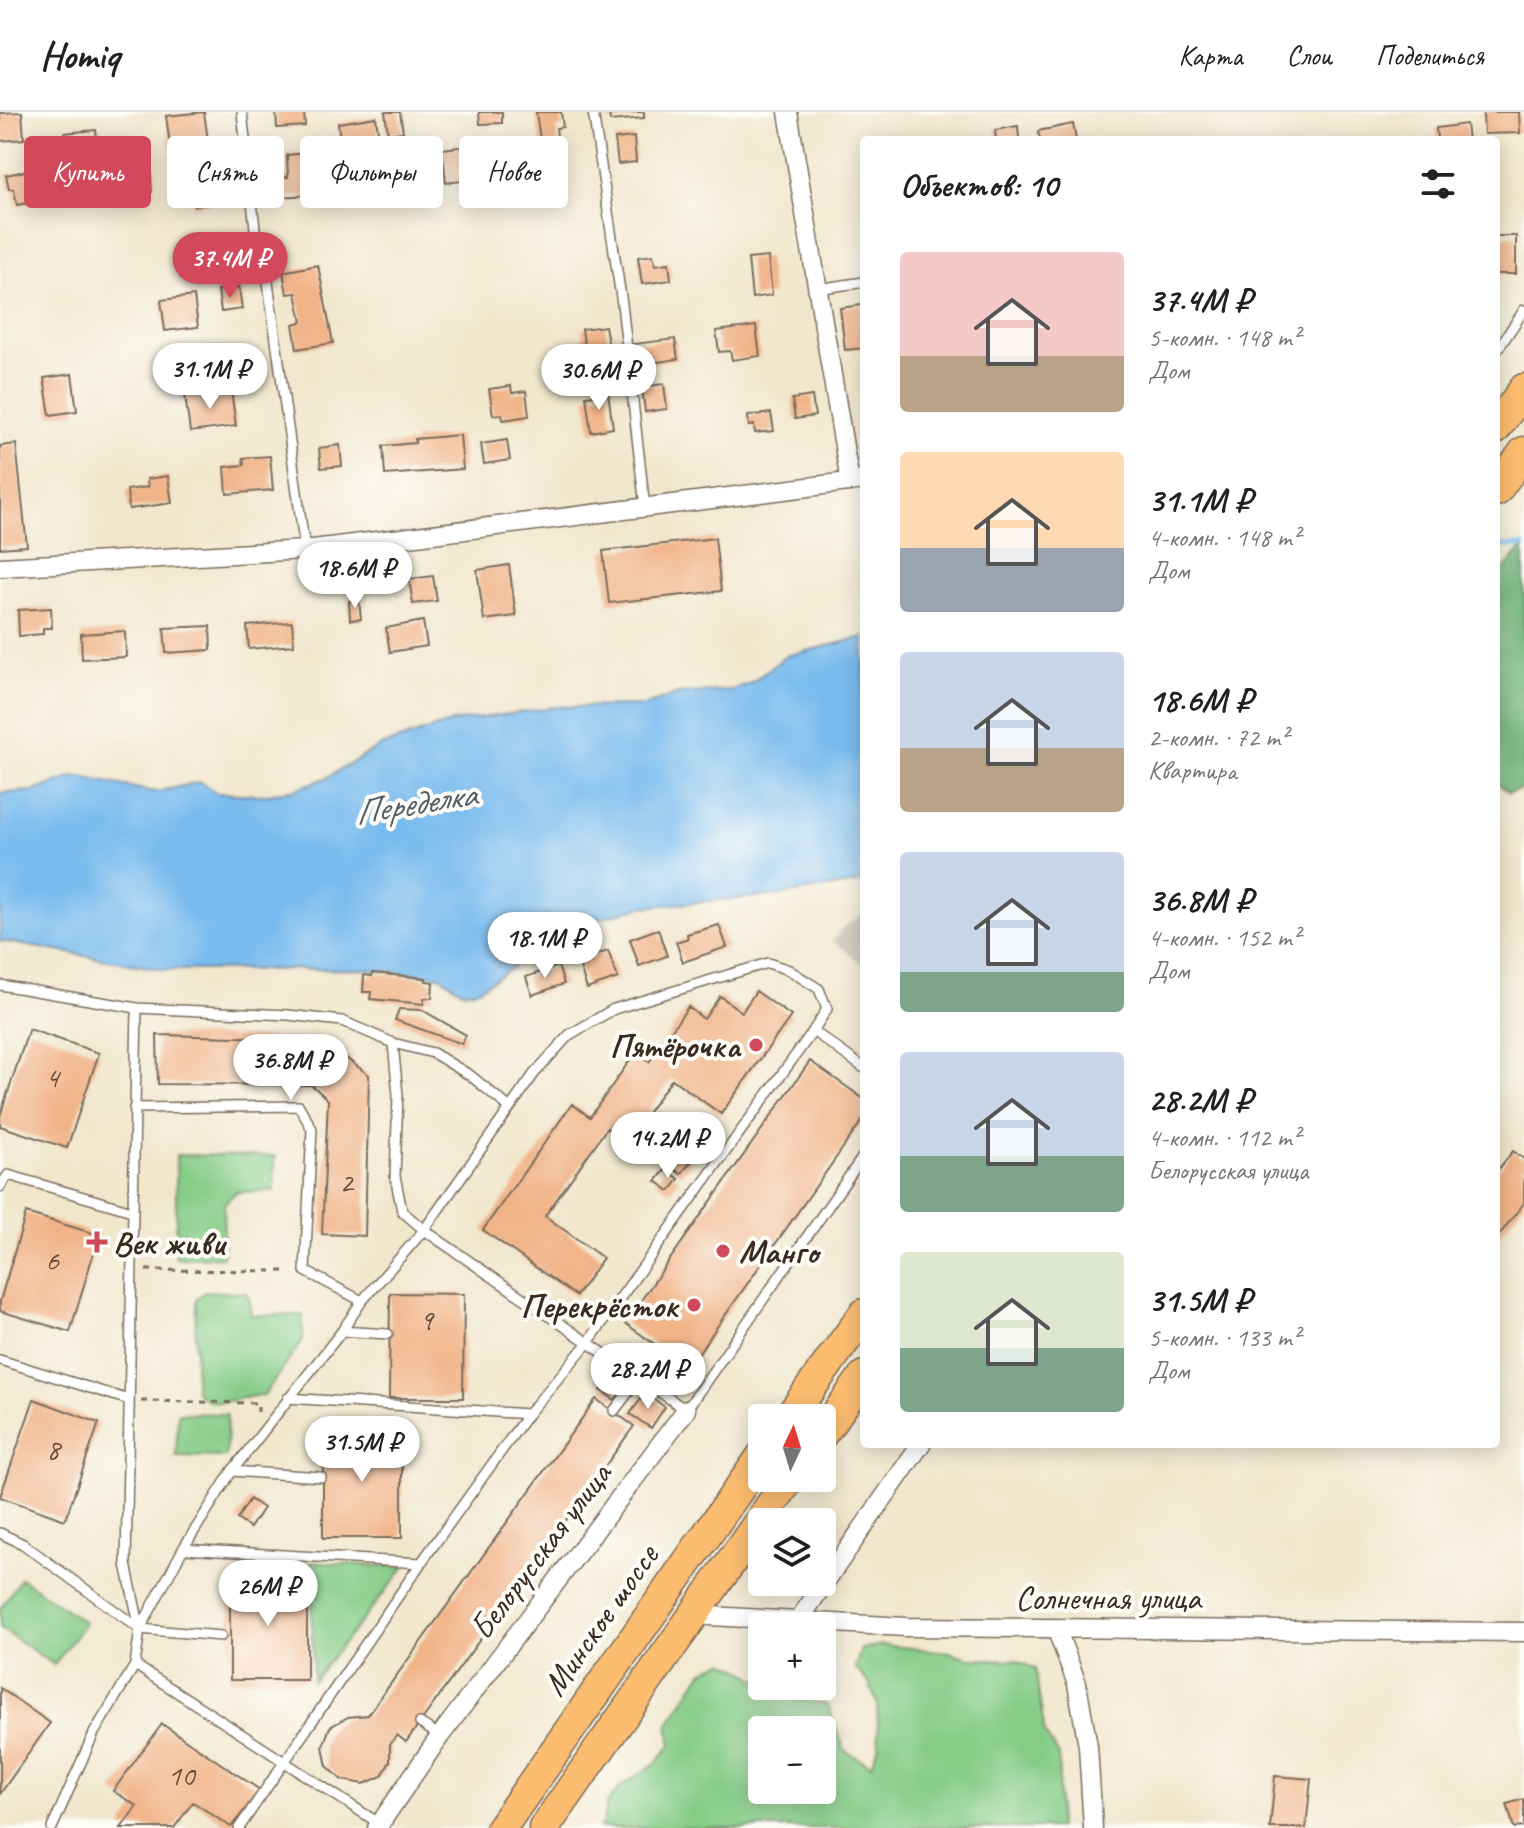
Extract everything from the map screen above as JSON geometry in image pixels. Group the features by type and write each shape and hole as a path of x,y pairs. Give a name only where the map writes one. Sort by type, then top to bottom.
{"highway":[{"path":"1500,422 1524,389"},
{"path":"1500,485 1524,452"},
{"path":"799,1404 860,1320"},
{"path":"836,1415 860,1382"},
{"name":"Минское шоссе","path":"501,1828 748,1476"},
{"path":"544,1828 780,1492"}],"street":[{"path":"0,567 305,550 857,481 817,289 788,112"},
{"name":"Белорусская улица","path":"378,1826 440,1736 686,1410"},
{"path":"804,1612 918,1448"},
{"name":"Солнечная улица","path":"692,1615 748,1618"},
{"name":"Солнечная улица","path":"836,1623 906,1627 1524,1632"},
{"path":"1056,1628 1077,1684 1088,1746 1093,1828"}],"lane":[{"path":"242,112 258,255 267,275 305,550"},
{"path":"593,112 622,304 645,508"},
{"path":"817,289 860,283"},
{"path":"1500,346 1524,310"},
{"path":"140,1629 183,1549 232,1471 362,1301 424,1230 534,1074 569,1035 614,1009 768,963 789,970 819,989 827,1009 813,1031 587,1344 528,1414 421,1563 239,1828"},
{"path":"0,985 137,1008 288,1015 342,1021 393,1043 433,1053 471,1076 510,1108"},
{"path":"52,1828 94,1733 135,1665 140,1629 126,1564 137,1008"},
{"path":"813,1031 860,1065"},
{"path":"393,1043 398,1095 395,1176 402,1211 424,1230 686,1410"},
{"path":"134,1108 299,1106 312,1129 305,1271 362,1301"},
{"name":"Белорусская улица","path":"686,1410 860,1161"},
{"path":"0,1187 8,1175 132,1211"},
{"path":"342,1331 388,1334"},
{"path":"0,1360 129,1400"},
{"path":"614,1411 640,1377"},
{"path":"288,1398 528,1414"},
{"path":"232,1471 321,1477"},
{"path":"0,1533 23,1544 140,1629 221,1636"},
{"path":"183,1549 421,1563"},
{"path":"135,1665 378,1826"},
{"path":"420,1723 440,1736"}],"path":[{"path":"130,1270 305,1271"},
{"path":"129,1400 258,1403 258,1438"}],"shaded area":[{"path":"860,916 860,962 833,941 842,928"}],"green space":[{"path":"1524,546 1524,789 1509,793 1500,786 1500,574"},
{"path":"176,1155 275,1156 274,1191 236,1192 224,1204 223,1257 176,1258"},
{"path":"206,1291 246,1293 251,1315 303,1315 303,1340 264,1395 218,1402 201,1397 195,1390 196,1303 197,1298"},
{"path":"178,1413 227,1414 226,1457 176,1456"},
{"path":"311,1562 405,1567 313,1681"},
{"path":"21,1578 85,1623 54,1665 0,1628 0,1609"},
{"path":"882,1645 950,1652 972,1659 1015,1660 1035,1669 1045,1734 1059,1755 1058,1828 599,1828 607,1803 620,1787 657,1762 671,1745 668,1725 702,1672 723,1661 748,1673 748,1700 800,1700 828,1705 832,1716 748,1716 748,1804 836,1804 836,1727 845,1751 871,1765 879,1746 877,1703 869,1683 855,1668 861,1649"}],"water":[{"path":"860,638 858,883 781,895 641,907 561,929 531,945 512,968 476,990 462,991 440,976 364,969 165,970 0,941 0,793 34,791 76,776 155,792 200,782 217,793 261,795 293,790 326,778 381,746 453,722 556,707 643,706 678,694 732,690 751,683 786,656"}],"building":[{"path":"22,112 24,139 0,141 0,113"},
{"path":"204,112 207,136 169,136 166,116"},
{"path":"276,112 304,112 305,126 277,128"},
{"path":"385,112 400,112 403,132 388,134"},
{"path":"479,112 502,112 502,123 480,124"},
{"path":"536,112 561,112 563,127 556,128 557,136 540,136"},
{"path":"609,112 644,112 644,118 610,121"},
{"path":"1483,112 1519,112 1520,133 1484,134"},
{"path":"376,117 378,136 340,136 338,123"},
{"path":"1073,124 1075,136 1039,136 1038,131"},
{"path":"1466,124 1468,136 1437,136 1436,128"},
{"path":"1018,126 1019,136 996,136 995,130"},
{"path":"96,130 96,136 64,136 64,133"},
{"path":"634,137 636,162 618,164 615,139"},
{"path":"459,147 459,181 446,183 443,149"},
{"path":"300,154 300,196 284,197 284,177 288,177 287,155"},
{"path":"24,171 24,204 17,205 14,189 9,189 6,175"},
{"path":"1500,236 1516,236 1516,274 1500,274"},
{"path":"653,255 655,265 669,263 671,280 642,284 638,257"},
{"path":"768,257 772,295 752,298 748,259"},
{"path":"318,265 333,343 297,349 293,324 302,322 296,293 287,294 283,272"},
{"path":"239,287 242,309 221,312 218,290"},
{"path":"194,296 198,327 165,331 161,300"},
{"path":"860,305 860,348 845,350 840,308"},
{"path":"605,326 609,348 585,351 582,329"},
{"path":"756,326 760,356 732,360 730,351 719,352 716,331"},
{"path":"675,339 678,359 637,365 634,344"},
{"path":"72,374 77,411 50,415 44,378"},
{"path":"664,384 667,409 645,412 642,387"},
{"path":"511,386 512,393 526,391 529,416 503,420 502,414 493,415 489,389"},
{"path":"231,390 236,426 190,432 185,395"},
{"path":"608,393 613,428 591,432 586,396"},
{"path":"812,396 815,416 795,419 792,399"},
{"path":"771,413 774,431 755,433 754,425 749,426 748,416"},
{"path":"460,435 463,469 385,475 383,446 415,443 415,439"},
{"path":"507,440 510,460 484,464 481,444"},
{"path":"16,444 27,546 0,548 0,446"},
{"path":"340,445 342,466 321,468 319,448"},
{"path":"270,456 273,490 227,494 225,467 244,465 243,458"},
{"path":"168,476 172,503 129,509 127,490 148,487 147,479"},
{"path":"715,538 721,591 609,603 603,551"},
{"path":"509,565 516,616 484,620 477,570"},
{"path":"433,576 437,601 413,604 409,579"},
{"path":"359,600 361,619 350,620 349,601"},
{"path":"51,608 52,628 43,628 43,634 19,636 18,610"},
{"path":"423,621 427,646 390,652 386,628"},
{"path":"292,622 294,645 249,649 247,626"},
{"path":"210,626 211,650 166,653 164,628"},
{"path":"125,631 126,657 82,659 81,634"},
{"path":"719,925 727,947 683,962 676,942 688,938 687,934"},
{"path":"658,929 667,956 639,966 630,939"},
{"path":"608,951 618,978 587,989 578,961"},
{"path":"558,966 564,984 532,995 526,977"},
{"path":"372,973 426,978 426,981 433,982 432,998 424,998 424,1004 370,999 371,992 363,992 364,975 372,976"},
{"path":"756,991 791,1016 721,1114 672,1079 626,1142 607,1128 545,1216 603,1258 576,1296 483,1230 572,1104 590,1117 635,1053 649,1062 688,1007 704,1019 720,996 742,1012"},
{"path":"399,1009 422,1010 466,1035 462,1044 395,1020"},
{"path":"29,1029 99,1053 67,1148 0,1126 0,1116"},
{"path":"157,1035 320,1039 369,1075 365,1236 322,1234 328,1100 312,1085 158,1084"},
{"name":"Манго","path":"810,1061 860,1096 860,1124 688,1368 625,1323"},
{"path":"1513,1151 1524,1159 1524,1203 1500,1234 1500,1167"},
{"path":"678,1152 691,1162 681,1174 668,1164"},
{"path":"666,1169 679,1179 670,1191 656,1181"},
{"path":"26,1213 99,1235 70,1332 0,1311 0,1301"},
{"path":"390,1293 464,1294 463,1398 389,1398"},
{"path":"612,1374 627,1383 615,1400 601,1390"},
{"path":"645,1393 665,1407 651,1428 630,1414"},
{"path":"34,1399 99,1423 65,1520 0,1497"},
{"path":"596,1399 634,1426 406,1742 397,1735 390,1744 390,1761 382,1776 364,1784 342,1780 327,1766 323,1746 330,1727 348,1717 368,1715"},
{"path":"323,1431 402,1431 402,1538 323,1538"},
{"path":"250,1499 263,1508 250,1528 237,1519"},
{"path":"230,1577 307,1577 307,1680 230,1680"},
{"path":"0,1688 50,1723 0,1794"},
{"path":"162,1724 260,1790 231,1827 193,1802 174,1828 121,1828 137,1806 113,1791"},
{"path":"1275,1776 1311,1779 1306,1828 1270,1828"},
{"path":"1524,1799 1524,1827 1514,1828 1507,1804"}],"waterway":[{"name":"Переделка","path":"1500,546 1524,546"}],"place":[{"name":"Пятёрочка","path":"756,1045"},
{"name":"Век живи","path":"97,1242"},
{"name":"Манго","path":"723,1251"},
{"name":"Перекрёсток","path":"694,1305"}]}
